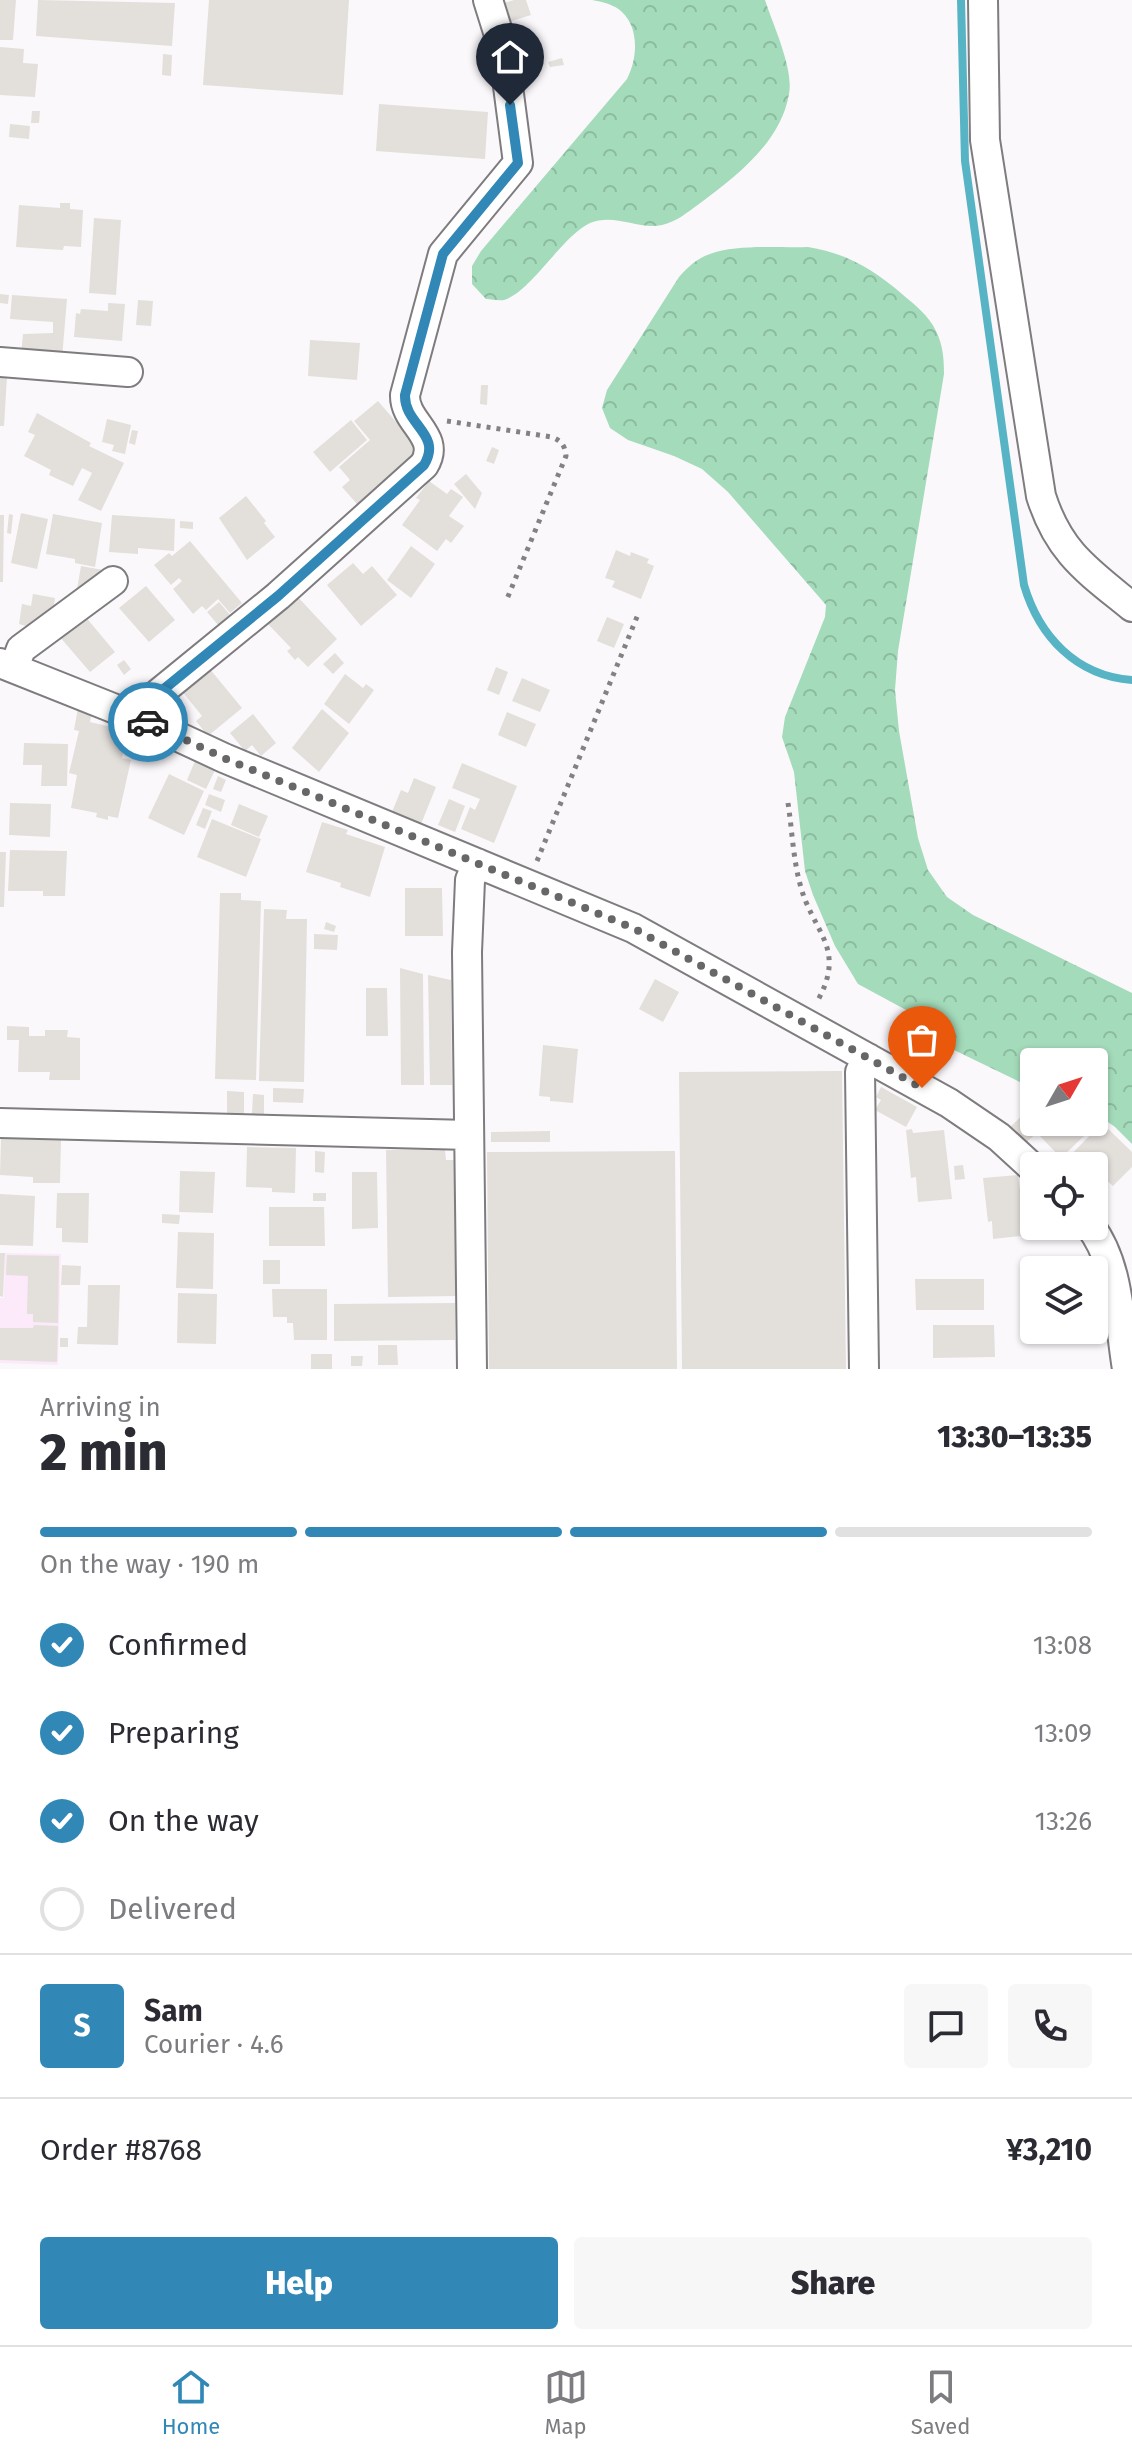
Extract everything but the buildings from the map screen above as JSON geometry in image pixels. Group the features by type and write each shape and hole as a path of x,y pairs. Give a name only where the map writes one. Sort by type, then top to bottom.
{"street":[{"path":"138,718 148,702 278,596 424,465 430,456 431,445 405,406 405,395 438,267 451,242 518,163 503,48 488,0"},
{"path":"983,0 985,140 1041,496 1050,523 1064,548 1132,607"},
{"path":"0,362 128,372"},
{"path":"113,581 21,649 7,665 633,928 974,1119 1020,1157"},
{"path":"472,1369 467,952 470,880 477,863"},
{"path":"864,1369 860,1072 868,1058"},
{"path":"0,1123 469,1135"},
{"path":"1100,1240 1110,1264 1127,1369"}],"path":[{"path":"423,431 440,421 451,421 552,437 565,447 566,456 507,599"},
{"path":"528,884 639,612"},
{"path":"788,803 800,886 830,960 827,983 805,1023"}],"shaded area":[{"path":"5,1253 61,1254 58,1365 0,1363 0,1298 4,1298"}],"green space":[{"path":"592,0 765,0 788,72 789,94 784,111 777,128 755,157 728,182 682,216 667,224 653,226 608,220 590,223 569,239 514,295 504,300 486,299 472,284 472,266 481,251 627,79 630,71 635,45 628,19 615,7"},
{"path":"758,247 808,247 858,263 912,302 936,331 942,347 944,374 898,651 895,690 918,838 928,870 947,897 973,915 1132,993 1132,1144 1108,1122 1108,1048 1020,1048 1020,1082 954,1050 932,1024 858,984 835,946 805,871 794,772 782,737 785,717 825,617 826,605 728,492 702,469 628,440 610,428 602,408 607,390 679,277 693,263 710,254"}],"waterway":[{"path":"961,0 965,161 1024,585 1039,621 1063,650 1094,671 1132,680"}],"way so far":[{"path":"148,722 224,758 633,928 922,1088"}],"route":[{"path":"148,722 138,718 148,702 278,596 424,465 430,456 431,445 410,416 405,406 405,395 443,254 518,163 510,105"}]}
